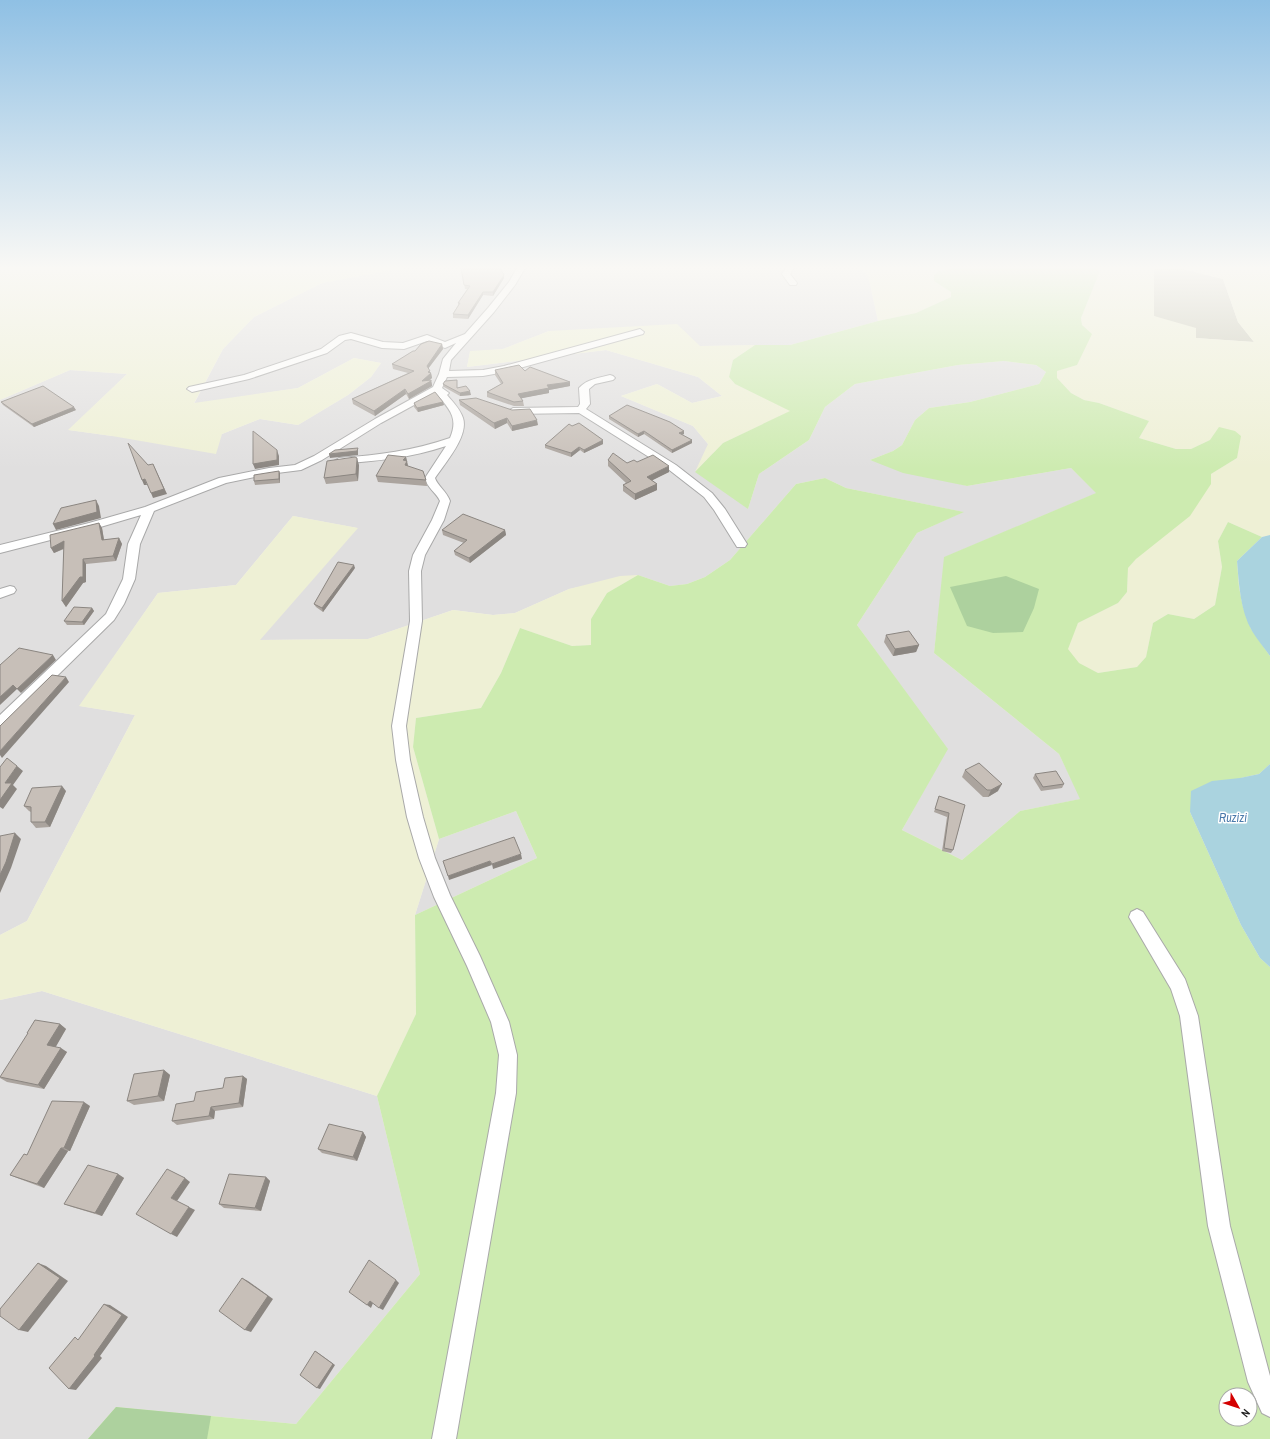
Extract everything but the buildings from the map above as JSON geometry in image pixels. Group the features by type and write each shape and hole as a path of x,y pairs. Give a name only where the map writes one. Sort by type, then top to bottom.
{"street":[{"path":"297,468 318,458 378,421 437,389 444,374 447,359 468,335"},
{"path":"192,389 246,377 324,351 342,338 351,336 382,345 404,346 427,338 445,345 468,335"},
{"path":"444,374 483,373 505,369 628,335"},
{"path":"581,410 585,404 584,388 592,382 610,378"},
{"path":"437,389 459,401"},
{"path":"437,389 458,416 460,425 455,440 430,478 431,483 442,494 445,502 438,520 419,555 415,571 416,621 399,726 403,760 414,810 427,858 442,897 474,962 500,1022 508,1055 506,1093 444,1439"},
{"path":"506,409 513,411 546,409 581,410 672,467 708,495 719,509 741,544"},
{"path":"0,549 93,526 149,509 223,480 269,471 297,468 327,461 376,458 424,450 455,440"},
{"path":"0,723 110,617 118,604 129,579 134,544 149,509"},
{"path":"1137,917 1180,985 1189,1016 1219,1226 1260,1382 1270,1405"}],"shaded area":[{"path":"0,335 236,335 223,349 194,403 298,388 354,358 381,363 371,377 348,395 298,425 260,419 222,434 216,454 68,430 127,374 70,370 0,400"},
{"path":"236,335 538,335 503,349 470,352 467,367 606,350 698,377 722,396 692,403 657,384 621,396 693,426 708,444 748,509 759,474 809,440 825,407 855,384 958,365 1004,361 1036,365 1046,372 1039,384 970,402 929,408 915,420 902,445 893,451 870,460 967,486 1071,468 1097,493 945,557 934,653 1059,754 1081,799 1020,811 962,860 902,830 947,749 857,625 917,533 963,512 846,488 825,478 796,484 730,560 705,577 687,584 670,586 638,575 569,589 515,613 493,615 453,610 368,639 259,640 357,528 293,516 236,585 158,593 80,706 135,715 27,921 0,935 0,400 70,370 127,374 69,430 112,436 222,434 260,419 298,425 348,395 371,377 381,363 354,358 298,388 194,404 223,349"},
{"path":"538,335 689,335 700,346 755,345 733,360 729,377 735,384 791,411 723,443 695,472 708,444 693,426 621,396 657,384 692,403 722,396 698,377 606,350 467,367 470,351 503,349"},
{"path":"591,335 826,335 790,345 700,346"},
{"path":"1081,335 1196,335 1196,338 1254,342 1249,335 1270,335 1270,535 1262,537 1228,522 1218,541 1222,567 1215,605 1194,619 1168,614 1153,623 1146,657 1137,667 1098,673 1078,663 1067,649 1078,623 1118,603 1127,592 1128,568 1211,474 1237,458 1210,440 1191,449 1176,449 1139,438 1149,421 1099,403 1084,400 1071,393 1056,378 1056,371 1077,365"},
{"path":"1190,335 1249,335 1254,342 1195,338"},
{"path":"293,516 358,528 260,640 368,639 453,610 493,615 515,613 569,589 620,576 638,575 607,593 591,619 591,645 572,646 520,628 501,673 481,708 416,718 413,747 439,839 415,915 416,1014 377,1096 42,991 0,1000 0,935 27,921 135,715 79,706 158,593 236,585"},
{"path":"516,811 537,858 415,915 439,839"},
{"path":"42,991 377,1096 420,1274 296,1424 116,1407 88,1439 0,1439 0,1000"}],"green space":[{"path":"826,335 1091,335 1077,365 1057,371 1057,378 1071,393 1084,400 1099,403 1149,421 1139,438 1176,449 1191,449 1210,440 1219,427 1235,431 1241,436 1237,458 1211,474 1211,484 1190,516 1136,559 1128,568 1127,592 1118,603 1078,623 1068,649 1079,663 1098,673 1137,667 1146,657 1153,623 1168,614 1194,619 1215,605 1222,567 1218,541 1228,522 1262,537 1237,561 1239,587 1243,607 1251,629 1270,656 1270,764 1259,774 1241,778 1190,812 1241,925 1260,958 1270,967 1270,1439 88,1439 116,1407 296,1424 420,1274 377,1096 416,1014 415,915 537,858 516,811 439,839 413,747 416,718 481,708 501,673 520,628 572,646 591,645 591,619 607,593 638,575 670,586 687,584 705,577 730,560 796,484 825,478 846,488 964,512 917,533 857,625 948,749 902,830 962,860 1020,811 1080,799 1059,754 934,653 944,557 1096,493 1071,468 967,486 903,473 870,460 893,451 902,445 915,420 929,408 970,402 1039,384 1046,372 1036,365 1004,361 958,365 855,384 825,407 809,440 759,474 748,509 695,472 723,443 790,411 735,384 729,377 733,360 755,345 790,345"},
{"path":"1006,576 1039,589 1034,608 1023,632 993,633 967,626 950,587"},
{"path":"116,1407 211,1416 207,1439 88,1439"}],"water":[{"path":"1270,535 1270,656 1248,623 1241,597 1237,561 1262,537"},
{"name":"Ruzizi","path":"1270,764 1270,967 1260,958 1241,925 1190,812 1191,791 1212,781 1259,774"}]}
